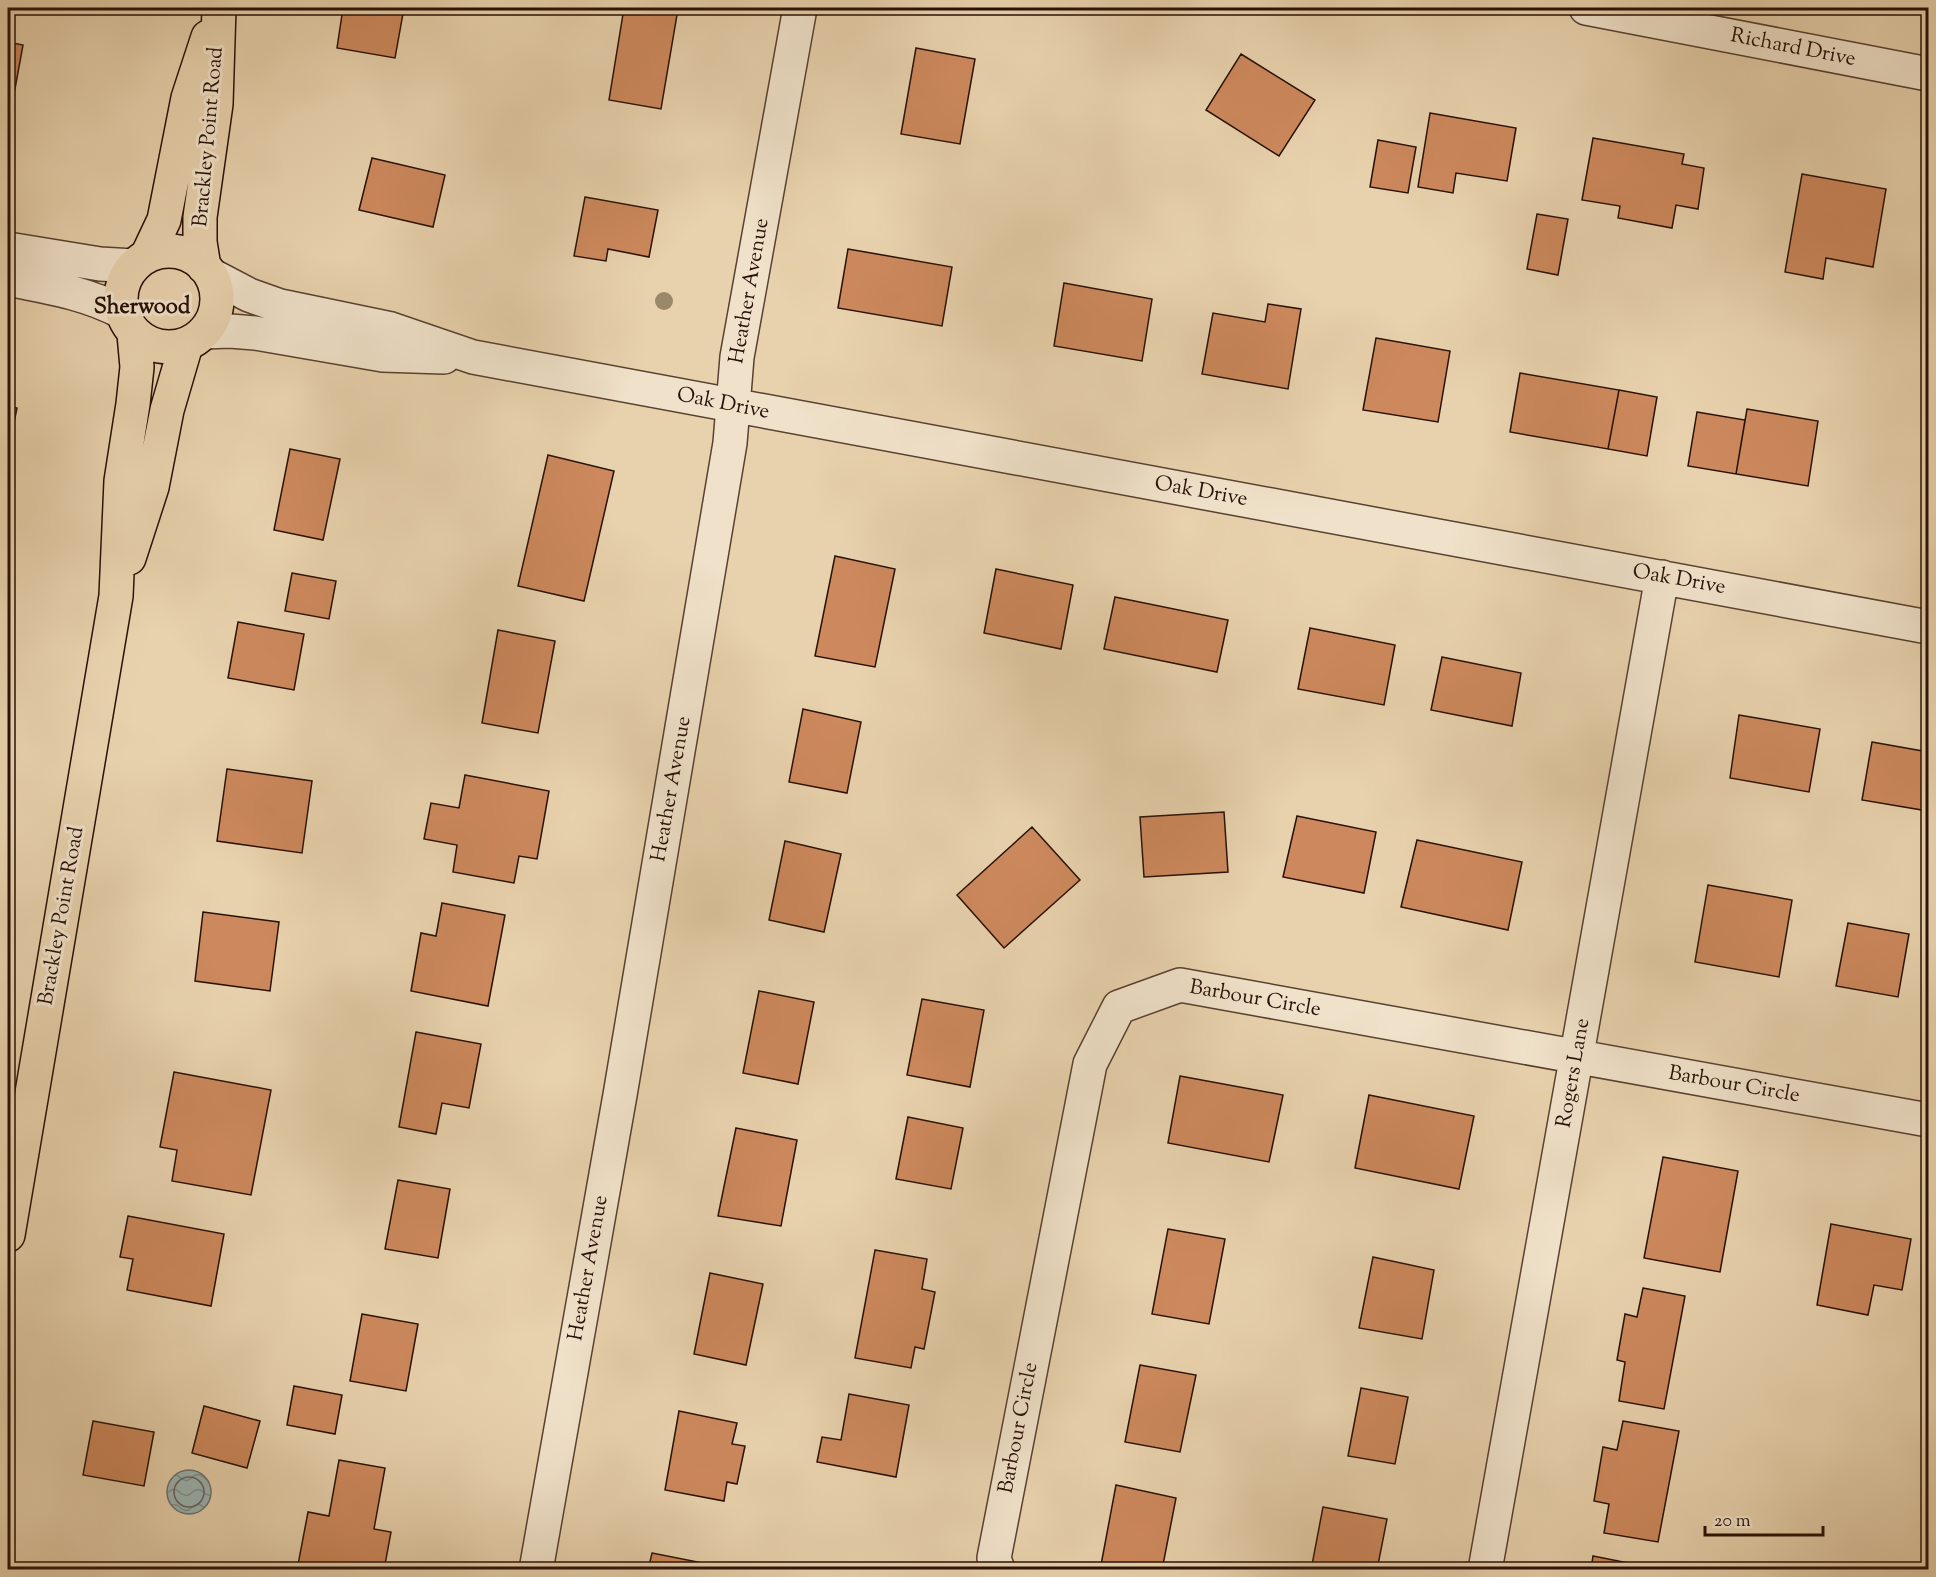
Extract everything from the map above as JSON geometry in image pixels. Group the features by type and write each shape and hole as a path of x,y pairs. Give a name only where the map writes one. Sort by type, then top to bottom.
{"main road":[{"name":"Brackley Point Road","path":"140,261 164,220 188,98 219,8"},
{"name":"Brackley Point Road","path":"207,271 200,242 200,217 216,104 219,8"},
{"path":"162,252 177,252 192,257 207,271 216,290 217,305 212,320 195,338 172,348 159,347 146,342 128,323 120,300 122,287 126,276 140,261 162,252"},
{"name":"Brackley Point Road","path":"8,1235 116,596 121,481 137,367 128,323"},
{"name":"Brackley Point Road","path":"116,596 152,487 166,410 195,338"}],"street":[{"name":"Heather Avenue","path":"536,1569 624,1072 730,443 737,357 800,8"},
{"name":"Richard Drive","path":"1586,8 1929,74"},
{"path":"8,249 100,264 140,261"},
{"name":"Oak Drive","path":"207,271 249,295 280,306 391,329 473,357 1929,627"},
{"path":"8,279 80,294 101,301 128,323"},
{"name":"Oak Drive","path":"195,338 230,331 255,333 383,355 473,357"},
{"name":"Rogers Lane","path":"1485,1569 1662,578"},
{"name":"Barbour Circle","path":"998,1569 994,1558 1090,1064 1119,1008 1180,985 1929,1120"}],"water":[{"path":"189,1470 204,1477 211,1492 204,1507 189,1514 174,1507 167,1492 174,1477"}],"building":[{"path":"8,8 15,8 10,32 8,31"},
{"path":"343,8 404,8 395,58 337,48"},
{"path":"624,8 678,9 661,109 609,100"},
{"path":"8,42 23,45 8,127"},
{"path":"916,48 975,59 960,144 901,134"},
{"path":"1241,54 1315,100 1279,156 1206,110"},
{"path":"1430,113 1516,128 1507,181 1456,173 1453,193 1418,187"},
{"path":"1593,138 1684,154 1682,164 1704,168 1698,209 1676,205 1672,228 1618,218 1620,206 1582,200"},
{"path":"1378,140 1416,147 1408,193 1370,187"},
{"path":"372,158 445,175 433,227 359,210"},
{"path":"1802,174 1886,189 1873,267 1826,258 1823,279 1785,272"},
{"path":"585,197 658,210 649,257 608,249 606,261 574,256"},
{"path":"1537,214 1568,219 1558,275 1527,269"},
{"path":"848,249 952,267 942,326 838,308"},
{"path":"1064,283 1152,299 1142,361 1054,346"},
{"path":"1268,304 1301,309 1288,389 1202,374 1213,313 1265,322"},
{"path":"1376,338 1450,351 1438,422 1363,410"},
{"path":"1520,373 1619,390 1608,449 1510,432"},
{"path":"1619,390 1657,397 1647,456 1608,449"},
{"path":"8,406 17,408 8,452"},
{"path":"1747,409 1818,421 1808,486 1736,474"},
{"path":"1697,412 1745,420 1736,474 1688,466"},
{"path":"290,449 340,459 323,540 274,530"},
{"path":"548,455 614,471 584,601 518,586"},
{"path":"1928,455 1928,495 1922,494"},
{"path":"835,556 895,569 875,667 815,656"},
{"path":"996,569 1073,585 1061,649 984,633"},
{"path":"292,573 336,581 329,619 285,611"},
{"path":"1115,597 1228,620 1217,672 1104,649"},
{"path":"238,622 304,634 294,690 228,678"},
{"path":"1310,628 1395,645 1384,705 1298,689"},
{"path":"498,630 555,641 538,733 482,723"},
{"path":"1442,657 1521,673 1512,726 1431,710"},
{"path":"803,709 861,722 847,793 789,782"},
{"path":"1739,715 1820,729 1809,792 1730,778"},
{"path":"1872,742 1928,752 1928,811 1862,800"},
{"path":"227,769 312,781 302,853 217,841"},
{"path":"465,775 549,791 537,859 519,856 514,883 453,872 457,845 424,839 431,803 459,808"},
{"path":"1224,812 1228,872 1144,877 1140,817"},
{"path":"1297,816 1376,832 1364,893 1283,877"},
{"path":"1032,827 1080,880 1004,948 957,895"},
{"path":"1417,840 1522,862 1508,930 1401,907"},
{"path":"785,841 841,854 824,932 769,920"},
{"path":"1708,885 1792,900 1779,977 1695,962"},
{"path":"442,903 505,915 488,1006 411,991 421,933 436,936"},
{"path":"203,912 279,922 270,991 195,981"},
{"path":"1848,923 1909,934 1898,997 1836,986"},
{"path":"759,991 814,1002 798,1084 743,1073"},
{"path":"922,999 984,1010 970,1087 907,1075"},
{"path":"416,1032 481,1044 469,1108 442,1103 436,1134 399,1127"},
{"path":"174,1072 271,1090 251,1195 172,1181 177,1150 160,1147"},
{"path":"1180,1076 1283,1095 1269,1162 1168,1143"},
{"path":"1369,1095 1474,1116 1459,1189 1355,1168"},
{"path":"908,1117 963,1128 951,1189 896,1179"},
{"path":"736,1128 797,1140 781,1226 718,1216"},
{"path":"1663,1157 1738,1171 1720,1272 1644,1258"},
{"path":"398,1180 450,1189 438,1258 385,1249"},
{"path":"128,1216 224,1234 211,1306 127,1290 133,1259 120,1257"},
{"path":"1831,1224 1911,1239 1902,1290 1874,1285 1868,1315 1817,1305"},
{"path":"1168,1229 1225,1239 1209,1324 1152,1314"},
{"path":"875,1250 927,1259 922,1289 935,1292 924,1349 915,1347 911,1368 855,1358"},
{"path":"1373,1257 1434,1270 1422,1339 1359,1328"},
{"path":"710,1273 763,1284 746,1365 694,1354"},
{"path":"1643,1288 1685,1296 1664,1409 1619,1401 1625,1362 1617,1360 1625,1314 1637,1317"},
{"path":"362,1314 418,1324 406,1391 350,1381"},
{"path":"1140,1365 1196,1375 1180,1452 1125,1442"},
{"path":"294,1386 342,1395 335,1434 287,1425"},
{"path":"1361,1388 1408,1397 1395,1464 1348,1456"},
{"path":"849,1394 909,1405 896,1477 817,1462 822,1437 841,1440"},
{"path":"204,1406 260,1421 247,1468 192,1453"},
{"path":"679,1411 737,1423 732,1444 745,1446 737,1484 727,1482 724,1501 665,1490"},
{"path":"93,1421 154,1432 144,1486 83,1475"},
{"path":"1623,1421 1679,1431 1658,1542 1604,1533 1609,1504 1594,1501 1603,1447 1617,1450"},
{"path":"339,1460 385,1468 374,1529 391,1532 384,1570 297,1570 308,1512 329,1516"},
{"path":"1116,1485 1176,1498 1162,1570 1123,1570 1101,1565"},
{"path":"1323,1507 1387,1519 1377,1570 1311,1570"},
{"path":"652,1553 703,1563 702,1570 648,1570"},
{"path":"1593,1556 1659,1569 1659,1570 1591,1570"}],"district":[{"name":"Sherwood","path":"142,308"}]}
